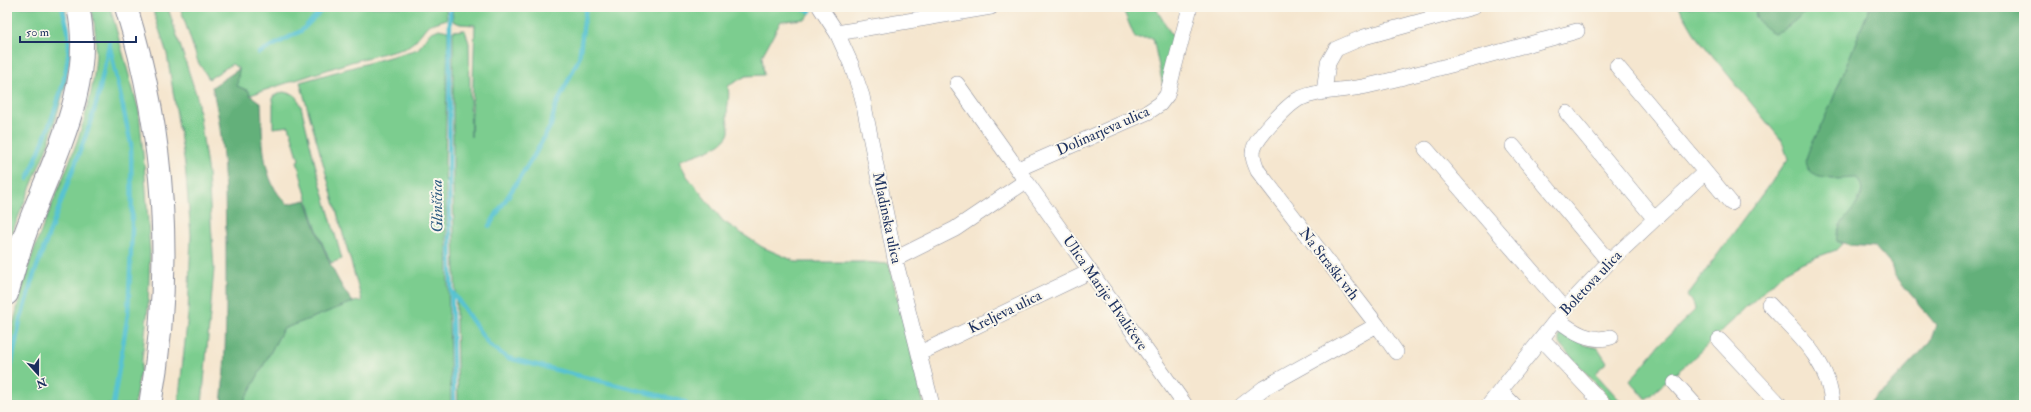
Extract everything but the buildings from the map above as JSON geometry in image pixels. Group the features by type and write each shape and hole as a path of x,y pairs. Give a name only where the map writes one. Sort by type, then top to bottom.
{"highway":[{"path":"7,294 29,223 60,146 75,101 83,39 78,7"},
{"path":"126,7 144,72 158,155 162,199 164,283 160,338 150,405"},
{"path":"164,283 171,304 174,323 164,405"}],"street":[{"name":"Mladinska ulica","path":"820,7 837,33 851,64 862,96 895,259 932,405"},
{"path":"837,33 991,7"},
{"name":"Dolinarjeva ulica","path":"1022,175 1148,112 1160,104 1167,95 1190,7"},
{"path":"1324,92 1328,63 1336,49 1364,37 1473,7"},
{"name":"Na Straški vrh","path":"1396,352 1377,325 1258,171 1253,159 1254,148 1288,106 1301,98 1324,92 1365,87 1577,31"},
{"path":"1617,66 1731,203"},
{"name":"Ulica Marije Hvaličeve","path":"958,84 1179,403"},
{"path":"1568,113 1654,218"},
{"path":"1512,146 1609,262"},
{"path":"1426,150 1561,314 1571,330 1588,337 1601,340 1611,337"},
{"name":"Boletova ulica","path":"1489,405 1561,314 1609,262 1654,218 1705,172"},
{"path":"895,259 955,229 1022,175"},
{"name":"Kreljeva ulica","path":"920,353 1089,272"},
{"path":"1769,304 1816,355 1827,376 1832,394 1832,405"},
{"path":"1242,405 1264,388 1377,325"},
{"path":"1542,339 1604,405"},
{"path":"1719,340 1780,405"},
{"path":"1675,383 1695,405"},
{"path":"1500,391 1514,405"}],"green space":[{"path":"7,7 65,7 71,50 66,84 49,142 7,245"},
{"path":"91,7 110,7 139,111 150,252 148,308 141,368 134,405 7,405 8,349 23,287 40,234 66,171 88,106 94,73 96,40"},
{"path":"152,7 168,8 197,97 208,174 214,269 202,405 178,405 188,314 191,235 185,165 167,54"},
{"path":"180,7 446,7 447,19 428,25 415,41 407,47 351,62 250,95 249,91 236,86 239,69 232,64 209,79 198,62"},
{"path":"452,7 814,7 806,19 781,21 762,56 764,75 746,76 728,86 729,94 727,117 729,130 728,135 724,140 713,148 679,161 687,176 723,221 762,247 797,262 863,262 889,264 924,405 458,405 453,187 453,31 465,30 469,43 471,137 475,25 460,24 453,21"},
{"path":"1122,7 1155,7 1176,42 1163,86 1153,38 1135,38"},
{"path":"1679,7 1755,7 1756,17 1783,30 1812,7 1870,7 1825,119 1817,176 1833,179 1857,177 1861,183 1862,192 1854,210 1840,225 1837,241 1842,244 1836,250 1803,262 1783,273 1689,362 1646,399 1630,381 1661,343 1695,310 1694,305 1687,296 1788,159 1782,141 1694,33"},
{"path":"1755,7 1812,7 1783,30 1774,33 1760,23"},
{"path":"1870,7 2024,7 2024,405 1866,405 1888,387 1930,342 1936,325 1894,274 1891,265 1875,247 1850,245 1837,241 1837,233 1841,225 1858,202 1861,194 1861,186 1857,178 1831,179 1818,176 1808,169 1806,161 1809,150 1822,124"},
{"path":"439,29 448,31 445,163 451,405 242,405 283,329 353,302 362,301 300,82 418,49 430,33"},
{"path":"239,69 237,86 249,91 250,95 261,103 263,144 272,184 279,195 288,204 306,200 332,268 353,302 283,329 242,405 221,405 226,323 224,164 220,125 212,87"},
{"path":"283,92 293,94 297,97 301,106 315,164 342,259 331,263 311,213 297,161 299,160 289,126 273,128 273,96"},
{"path":"1563,331 1585,345 1598,348 1607,362 1595,373 1624,405 1616,405 1564,349 1559,342 1559,335"}],"waterway":[{"path":"28,179 56,106 67,67 69,48 68,30 62,7"},
{"path":"259,53 301,31 325,7"},
{"name":"Glinščica","path":"450,7 449,188 454,405"},
{"path":"489,226 535,154 551,125 555,108 579,58 586,7"},
{"path":"798,7 810,11"},
{"path":"109,43 131,144 132,229 128,314 113,405"},
{"path":"7,386 20,321 33,277 90,124 98,97 109,45"},
{"path":"451,290 489,345 508,358 685,402 687,405"}]}
